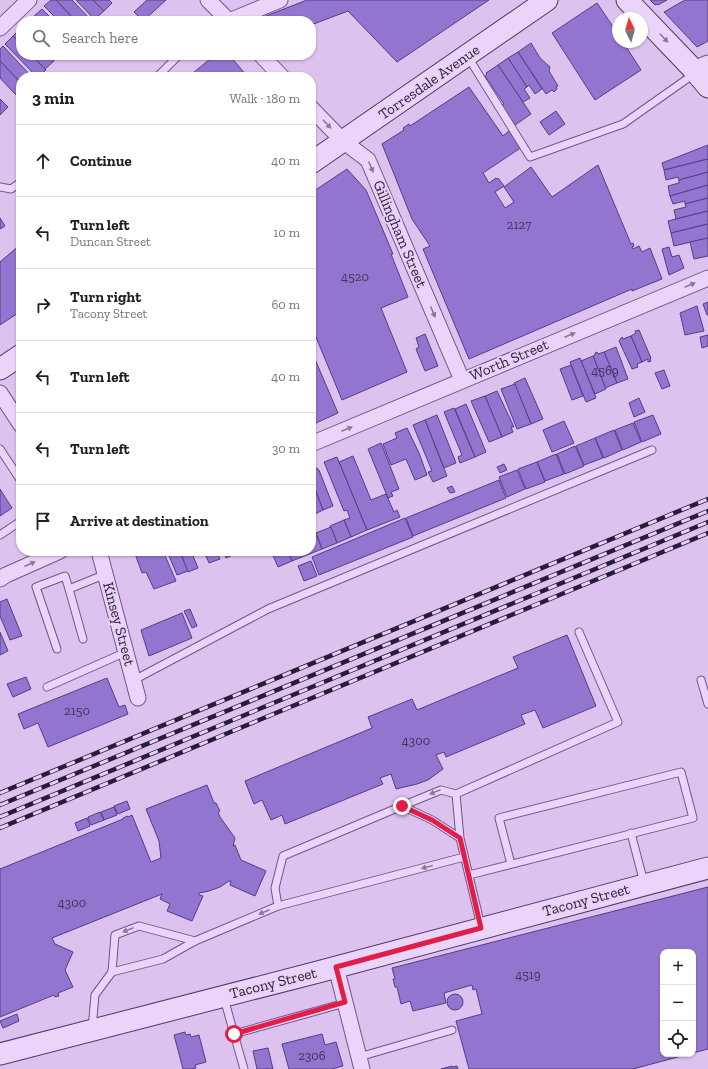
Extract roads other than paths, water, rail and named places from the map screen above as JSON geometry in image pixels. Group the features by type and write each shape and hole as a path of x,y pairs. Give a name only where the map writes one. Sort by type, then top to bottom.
{"main road":[{"name":"Torresdale Avenue","path":"316,159 547,0"},
{"path":"627,0 701,73"},
{"path":"0,369 16,358"},
{"name":"Tacony Street","path":"0,1054 336,967 708,868"}],"street":[{"path":"0,28 29,0"},
{"path":"208,0 224,16"},
{"path":"241,16 280,0"},
{"path":"266,60 277,72"},
{"name":"Gillingham Street","path":"316,113 343,141 368,160 462,380"},
{"name":"Worth Street","path":"316,442 708,278"},
{"path":"0,393 16,417"},
{"path":"0,579 49,556"},
{"name":"Kinsey Street","path":"101,556 138,698"},
{"path":"336,967 360,1063"}],"lane":[{"path":"467,56 530,156 623,124 701,73"},
{"path":"161,72 174,60"},
{"path":"0,187 11,188 16,185"},
{"path":"0,449 16,473"},
{"path":"134,680 268,609 652,450"},
{"path":"0,535 16,524"},
{"path":"69,589 106,574"},
{"path":"57,650 36,587 65,576 83,639"},
{"path":"278,906 275,888 283,856 440,790 456,794 618,722 580,632"},
{"path":"47,687 126,652"},
{"path":"701,680 708,704"},
{"path":"469,875 693,818 681,772 499,818 510,864"},
{"path":"456,794 460,838 481,928"},
{"path":"402,806 432,820 460,838"},
{"path":"631,833 645,885"},
{"path":"112,972 163,959 195,941 278,906 464,857"},
{"path":"92,1030 95,995 112,972 115,935 139,926 195,941"},
{"path":"223,996 244,1069"},
{"path":"234,1034 345,1002"},
{"path":"360,1063 452,1030"}],"railway":[{"path":"0,793 708,499"},
{"path":"0,805 708,511"},
{"path":"0,817 708,522"},
{"path":"0,828 708,533"}]}
